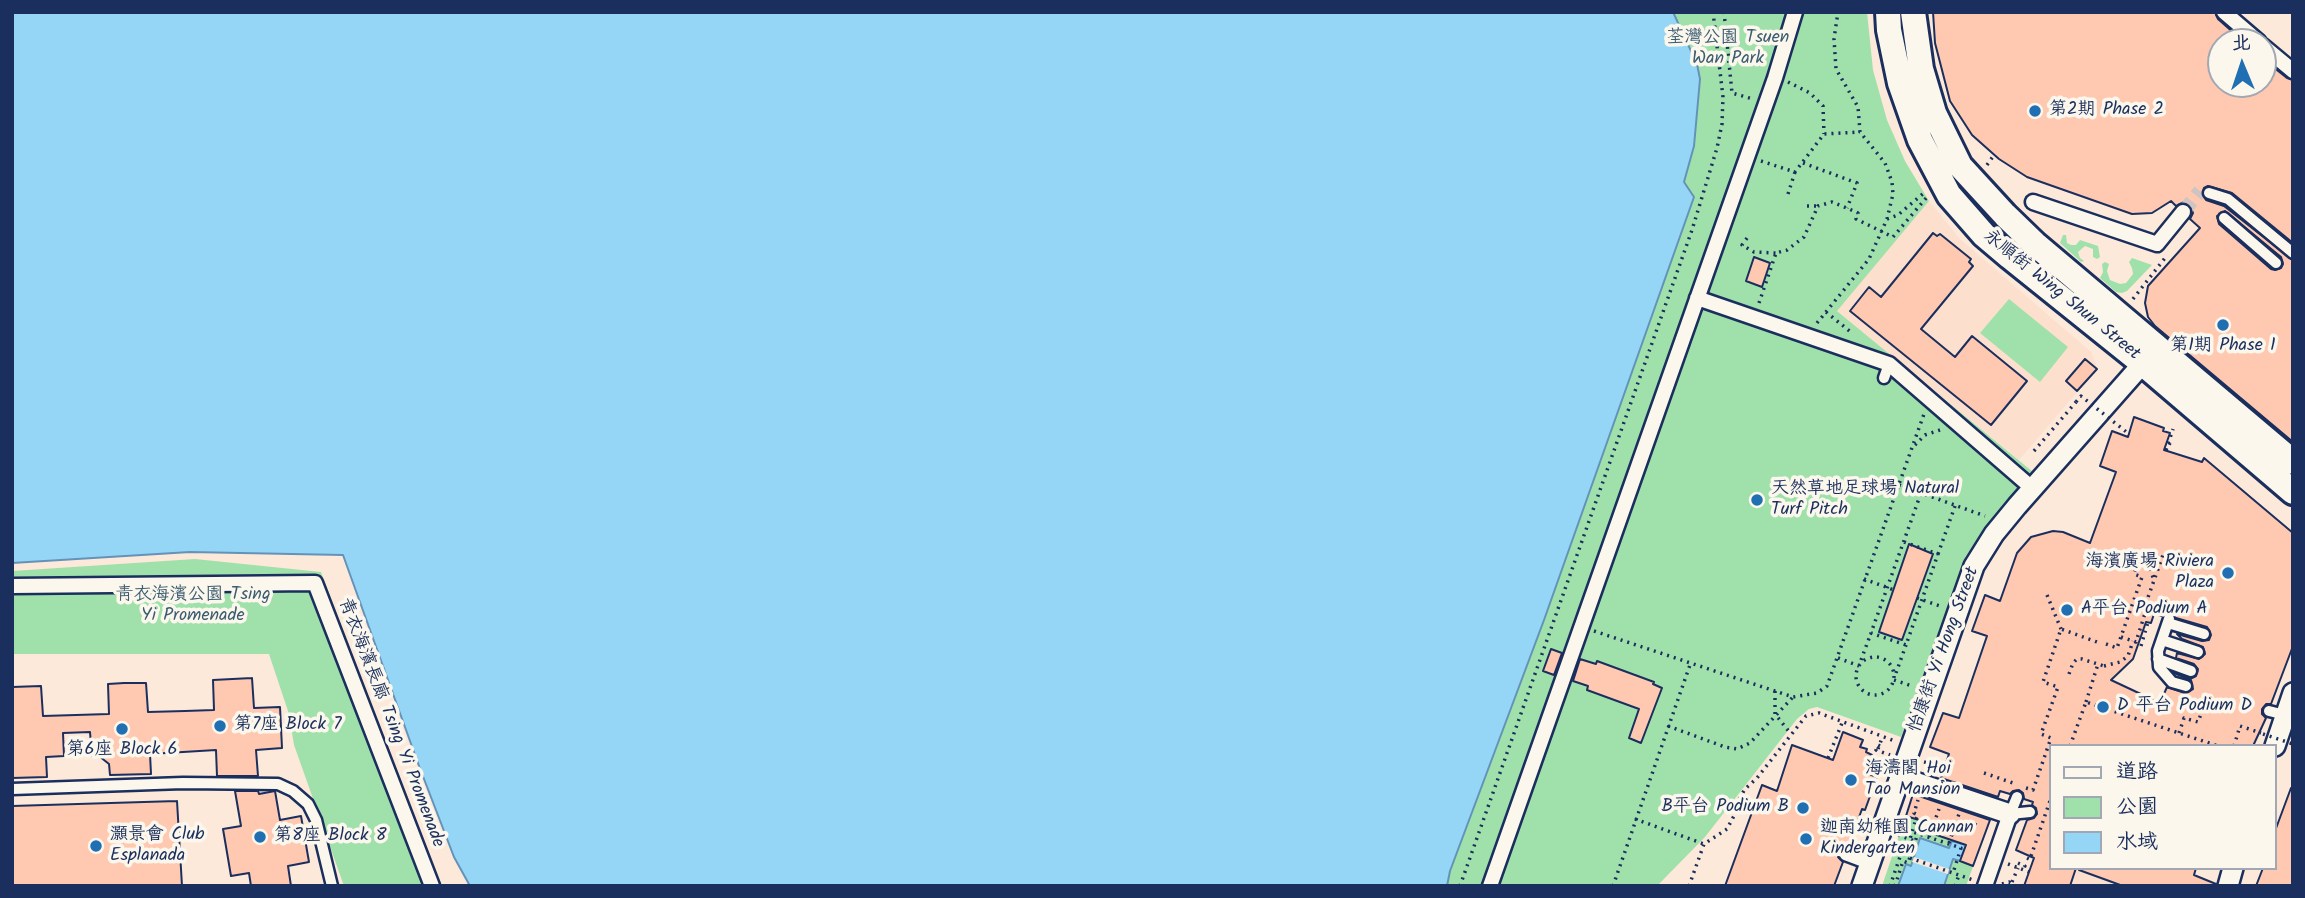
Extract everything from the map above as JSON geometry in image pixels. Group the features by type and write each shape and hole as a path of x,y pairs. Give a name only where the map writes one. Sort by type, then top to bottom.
{"street":[{"path":"1490,886 1775,78 1795,12"},
{"name":"永順街 Wing Shun Street","path":"1888,12 1900,83 1920,140 1949,195 1984,235 2010,257 2150,355 2293,462"},
{"name":"永順街 Wing Shun Street","path":"1913,12 1924,80 1934,113 1960,166 1996,206 2293,492"},
{"path":"2224,12 2243,28"},
{"path":"2277,58 2293,71"},
{"path":"2034,202 2157,244 2183,212"},
{"path":"1696,299 1889,364 2032,488"},
{"name":"怡康街 Yi Hong Street","path":"1862,886 1974,566 1994,534 2032,488 2150,355"},
{"name":"青衣海濱長廊 Tsing Yi Promenade","path":"12,586 315,583 432,886"},
{"path":"2275,744 2277,713 2293,693"},
{"path":"1900,777 2019,808 1994,859 1985,886"}],"lane":[{"path":"2209,194 2228,199 2293,253"},
{"path":"2224,218 2276,262"},
{"path":"1884,379 1889,364"},
{"path":"2186,686 2166,677 2159,667 2162,640 2169,621 2204,634"},
{"path":"2162,640 2198,652"},
{"path":"2158,659 2191,671"},
{"path":"12,789 183,783 278,784 293,791 307,804 316,820 332,886"},
{"path":"1845,855 1869,864"}],"path":[{"path":"1460,886 1692,230 1717,148 1722,124 1723,97 1713,12"},
{"path":"1724,12 1732,93 1766,103"},
{"path":"1806,336 1869,259 1891,208 1892,182 1885,163 1860,132 1858,107 1836,69 1834,39 1838,12"},
{"path":"1775,78 1818,99 1823,106 1825,117 1824,134 1795,173 1788,194"},
{"path":"1824,134 1860,132"},
{"path":"1746,155 1795,173"},
{"path":"1987,165 1994,155"},
{"path":"1803,163 1857,183 1847,208"},
{"path":"1887,219 1898,215 1924,192"},
{"path":"1807,206 1832,202 1858,213 1856,219 1893,237 1927,198"},
{"path":"1747,238 1742,245 1754,252 1776,253 1787,250 1804,237 1818,206"},
{"path":"2128,306 2166,257 2157,244"},
{"path":"1759,303 1776,253"},
{"path":"2035,451 2081,396 2129,434"},
{"path":"1554,618 1793,697 1817,693 1826,686 1837,658 1929,399"},
{"path":"1911,450 1925,435 1937,430 1949,429 1976,440"},
{"path":"2168,446 2173,429"},
{"path":"2030,447 2043,457"},
{"path":"1899,485 1990,518"},
{"path":"1921,493 1856,676 1864,692 1870,695 1888,691 1895,677 1919,599 1955,506"},
{"path":"1904,542 1938,554"},
{"path":"2121,636 2136,642 2163,555 2147,561 2130,555"},
{"path":"2106,644 2118,648 2142,577 2134,574 2139,558"},
{"path":"2147,561 2154,580"},
{"path":"1864,579 1894,590"},
{"path":"1984,773 2033,790 2051,738 2041,734 2058,687 2043,682 2061,629 2047,595"},
{"path":"1919,599 1940,606"},
{"path":"2141,646 2148,622"},
{"path":"2061,629 2097,642"},
{"path":"1871,633 1906,645"},
{"path":"2070,674 2077,659 2104,666 2120,662 2128,656 2133,640"},
{"path":"1859,665 1870,657 1883,658 1893,667 1895,677"},
{"path":"1837,658 1859,665"},
{"path":"1613,886 1691,663"},
{"path":"2071,744 2098,664"},
{"path":"1895,677 1915,687"},
{"path":"1775,691 1775,714 1791,734"},
{"path":"1668,726 1737,749 1750,743 1793,697"},
{"path":"2085,702 2212,744"},
{"path":"2053,703 2059,705"},
{"path":"2179,733 2184,718 2198,722 2204,706"},
{"path":"1689,886 1704,844 1727,829 1745,789 1757,778 1806,716 1819,713 1896,741"},
{"path":"1828,758 1842,723 1882,738 1878,749 1885,751 1885,748 1880,746 1878,745 1876,750 1891,755"},
{"path":"2235,744 2241,726 2293,744"},
{"path":"1933,769 1934,764 1931,763 1924,761 1923,765 1931,768 1935,756"},
{"path":"1892,886 1903,848 1907,849 1918,815 1914,813 1918,800 1928,803"},
{"path":"2030,858 2050,801"},
{"path":"1929,837 1937,814"},
{"path":"1972,819 1976,820 1972,831"},
{"path":"1635,820 1704,844"},
{"path":"1950,844 1957,820"},
{"path":"1896,826 1961,848 1951,872"},
{"path":"1892,886 1903,861 1908,863 1912,858 1918,833"},
{"path":"1899,835 1915,841"},
{"path":"1912,858 1969,879"},
{"path":"1994,859 2021,865 2029,872"},
{"path":"2000,886 2005,883 2014,884 2021,865"},
{"path":"1955,886 1959,875"}],"shaded area":[{"path":"1929,201 1960,239 2091,352 2096,364 2097,369 2019,460 1836,310"},
{"path":"2076,870 2087,874 2088,870 2093,870 2128,886 2070,886"}],"green space":[{"name":"荃灣公園 Tsuen Wan Park","path":"1673,12 1867,12 1873,70 1887,120 1905,161 1929,201 1837,311 2033,472 1986,527 1966,556 1901,737 1817,707 1809,709 1797,719 1705,837 1657,886 1447,886 1450,871 1544,620 1694,146 1700,79 1697,64"},
{"path":"2063,235 2066,235 2067,243 2071,245 2076,245 2080,240 2098,246 2100,257 2093,257 2093,249 2085,246 2078,252 2084,261 2081,262 2060,243"},
{"path":"2132,258 2152,265 2127,291 2116,292 2100,278 2103,272 2102,264 2105,262 2109,264 2107,271 2110,280 2126,283 2133,274 2129,262"},
{"path":"2009,299 2068,347 2040,382 1980,333"},
{"name":"青衣海濱公園 Tsing Yi Promenade","path":"195,559 321,572 439,886 344,886 294,745 289,714 269,654 12,654 12,571"},
{"path":"1915,788 1992,814 1966,886 1882,886"}],"water":[{"path":"12,12 1673,12 1697,64 1700,79 1694,146 1684,182 1694,197 1544,620 1450,871 1447,886 470,886 454,857 419,766 343,555 190,552 12,563"},
{"path":"1920,838 1949,848 1952,841 1966,845 1960,861 1953,859 1944,886 1898,886 1906,864 1911,866"}],"pier":[{"path":"1914,857 1949,869 1948,874 1912,862"}],"building":[{"path":"1933,12 2215,12 2218,19 2228,28 2207,28 2207,98 2277,98 2277,70 2293,80 2293,243 2232,193 2208,186 2202,194 2206,200 2224,206 2293,260 2293,442 2155,326 2148,317 2145,303 2148,286 2200,228 2190,219 2193,213 2190,205 2184,202 2176,206 2171,201 2152,213 2132,214 2027,177 1999,159 1972,135 1950,101 1935,43","holes":["2225,211 2281,257 2281,268 2271,269 2219,224 2217,216"]},
{"path":"1933,233 1937,236 1940,234 1971,259 1969,262 1973,266 1921,329 1955,357 1972,336 2027,381 1991,425 1850,311 1869,287 1881,297"},
{"path":"1754,257 1770,263 1762,287 1746,281"},
{"path":"2085,359 2097,369 2077,391 2066,381"},
{"path":"2134,417 2164,428 2163,431 2170,433 2164,450 2202,462 2204,458 2293,533 2293,646 2271,704 2266,704 2262,709 2266,718 2254,744 2050,744 2050,870 2075,870 2070,886 2024,886 2034,858 2016,850 2027,820 2037,814 2033,802 2024,799 2019,790 2010,794 2000,791 1998,797 1941,778 1949,754 1930,747 1943,713 1959,718 1987,636 1972,631 1985,595 2000,601 2017,553 2031,537 2053,531 2063,532 2090,543 2116,472 2100,466 2112,431 2128,437","holes":["2171,612 2176,618 2207,627 2211,635 2209,640 2202,641 2177,634 2182,639 2203,647 2205,654 2199,659 2177,653 2176,658 2194,664 2198,669 2196,676 2192,678 2174,673 2191,680 2193,689 2185,693 2167,687 2160,703 2111,680 2133,659 2146,622 2151,623 2154,614 2162,616"]},
{"path":"1909,544 1933,554 1902,640 1879,632"},
{"path":"1551,649 1562,653 1554,675 1543,671"},
{"path":"1580,659 1596,664 1597,661 1654,682 1653,684 1662,688 1641,743 1629,738 1639,709 1587,690 1588,686 1573,681"},
{"path":"252,678 254,708 280,707 282,748 256,750 258,776 217,776 216,750 150,754 151,774 110,775 109,764 99,756 92,756 90,732 63,733 64,756 46,757 47,777 12,778 12,687 41,686 43,716 109,714 108,684 146,683 148,712 214,710 213,680"},
{"name":"B平台 Podium B","path":"1843,732 1863,740 1860,747 1867,749 1866,752 1872,755 1866,773 1877,777 1848,848 1838,852 1838,857 1843,862 1834,886 1725,886 1762,785 1777,791 1792,745 1833,760"},
{"path":"2293,788 2293,886 2256,886 2262,870 2277,870 2277,826"},
{"name":"第8座 Block 8","path":"235,791 258,791 259,794 275,791 280,820 301,816 309,862 288,866 291,886 251,886 249,873 231,876 223,829 241,826"},
{"path":"1913,794 1990,820 1973,866 1960,861 1966,845 1919,829 1922,821 1906,816"},
{"name":"灝景會 Club Esplanada","path":"177,801 182,886 12,886 12,806"},
{"path":"2079,870 2195,870 2194,875 2216,884 2216,886 2123,886"}],"tunnel":[{"path":"2183,212 2200,191"}],"place":[{"name":"第2期 Phase 2","path":"2035,111"},
{"name":"第1期 Phase 1","path":"2223,325"},
{"name":"天然草地足球場 Natural Turf Pitch","path":"1757,500"},
{"name":"海濱廣場 Riviera Plaza","path":"2228,573"},
{"name":"A平台 Podium A","path":"2067,610"},
{"name":"D 平台 Podium D","path":"2103,707"},
{"name":"第7座 Block 7","path":"220,726"},
{"name":"第6座 Block 6","path":"122,729"},
{"name":"海濤閣 Hoi Tao Mansion","path":"1851,780"},
{"name":"B平台 Podium B","path":"1803,808"},
{"name":"第8座 Block 8","path":"260,837"},
{"name":"迦南幼稚園 Cannan Kindergarten","path":"1806,839"},
{"name":"灝景會 Club Esplanada","path":"96,846"}]}
